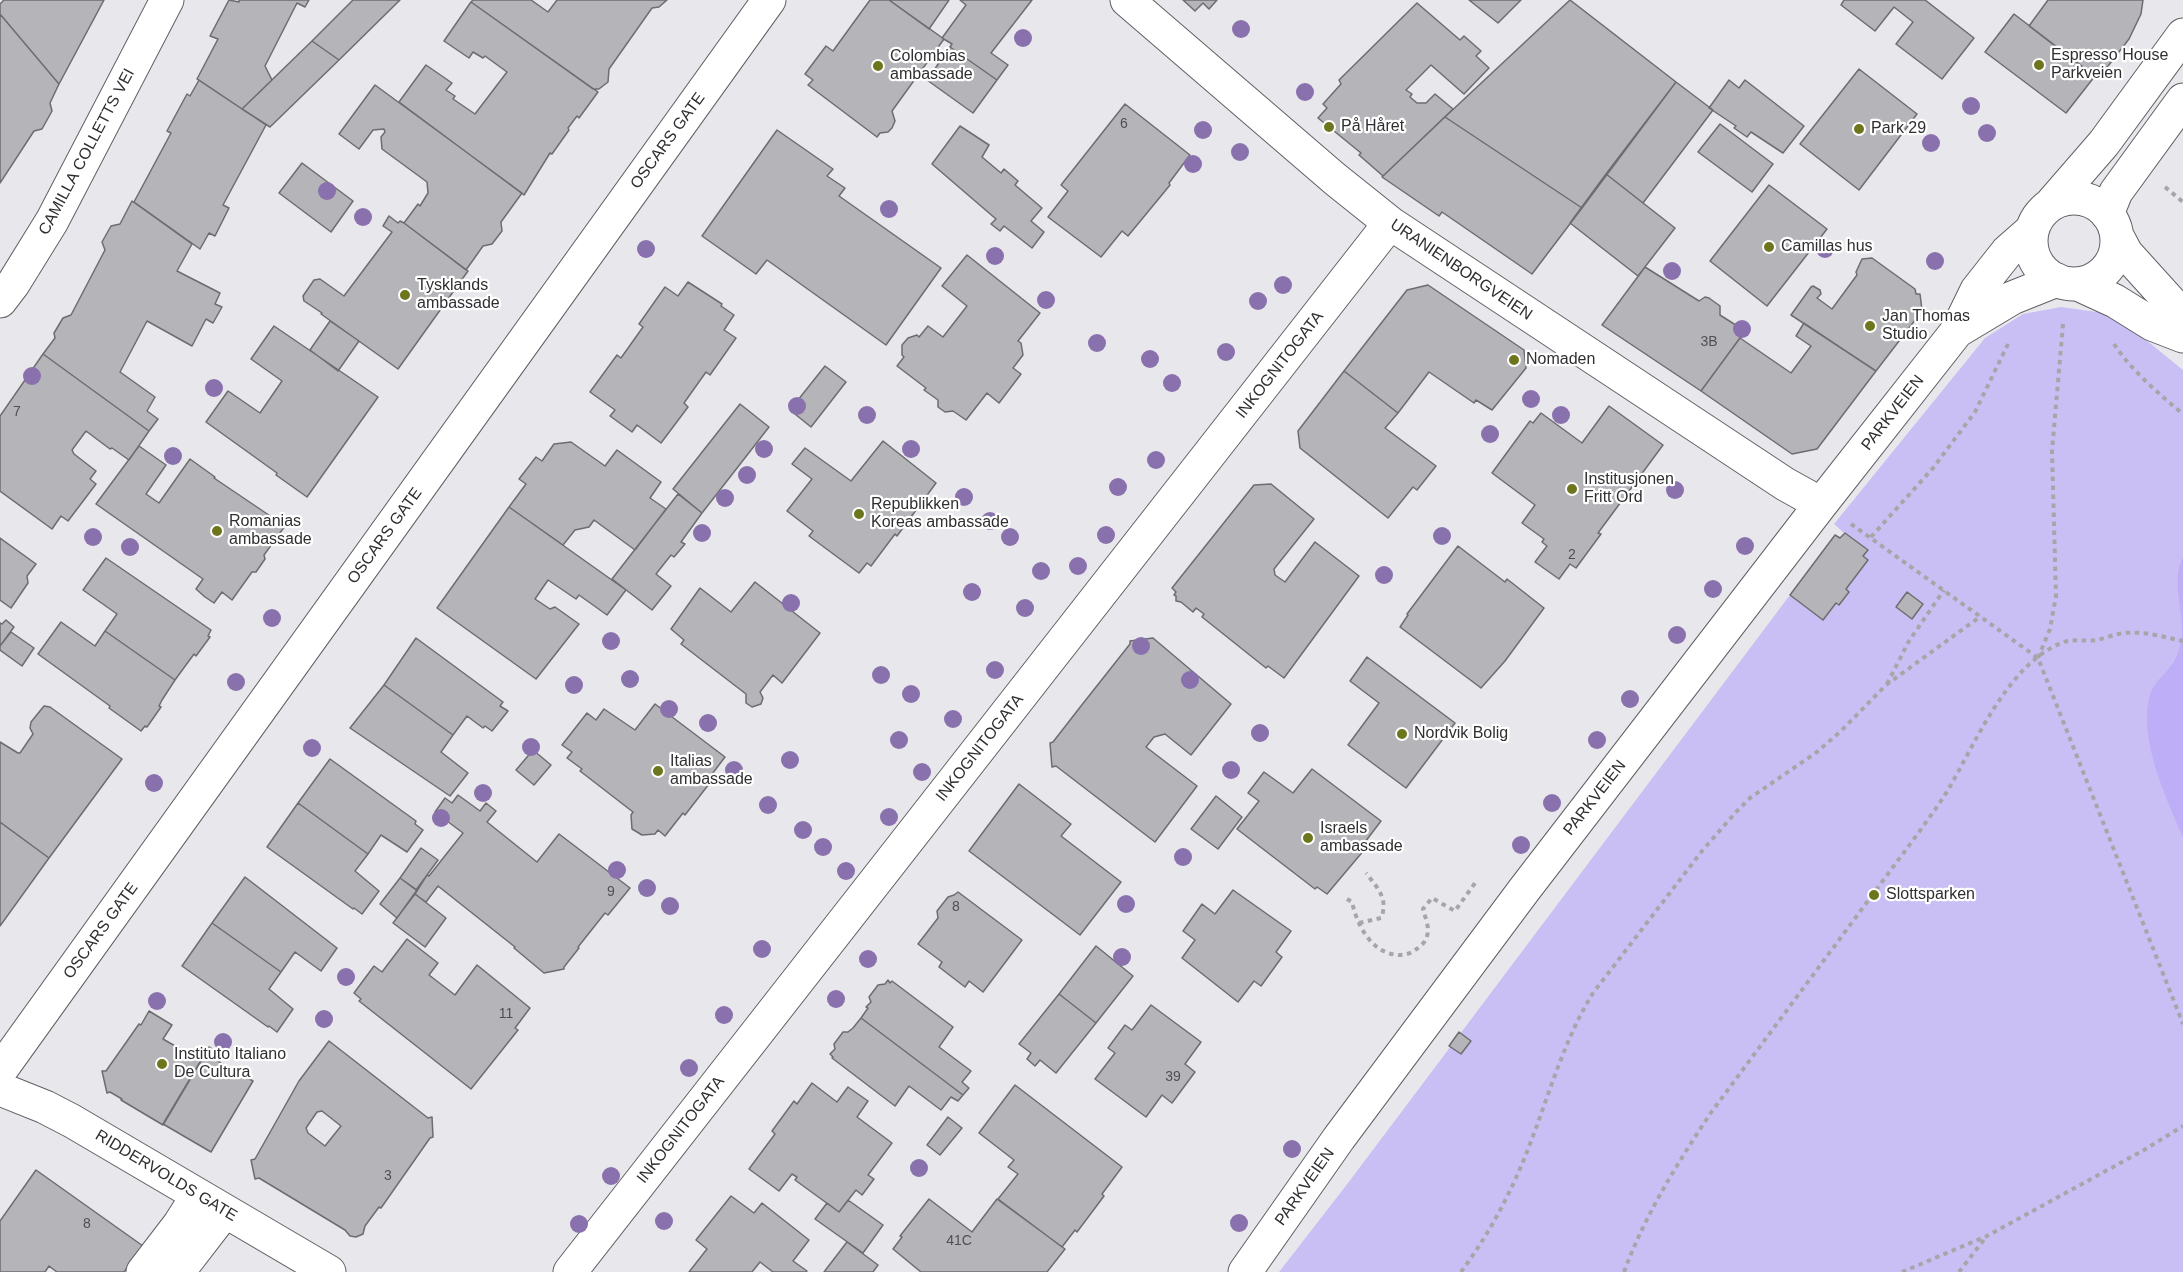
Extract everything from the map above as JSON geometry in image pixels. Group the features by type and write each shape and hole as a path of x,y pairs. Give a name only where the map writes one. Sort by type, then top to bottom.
{"street":[{"name":"CAMILLA COLLETTS VEI","path":"0,301 13,284 51,221 167,0"},
{"name":"OSCARS GATE","path":"0,1071 769,0"},
{"name":"URANIENBORGVEIEN","path":"1127,0 1335,179 1390,223 1785,484 1821,504"},
{"path":"2183,35 2104,143 2052,203 2043,210 2032,230 2030,242 2032,255 2042,270 2115,301 2152,324 2183,336"},
{"path":"2067,282 2091,280 2103,273 2114,256 2112,225 2116,192 2183,100"},
{"path":"2052,203 2075,198 2098,205 2112,225 2126,253 2183,316"},
{"name":"INKOGNITOGATA","path":"570,1272 1390,223"},
{"name":"PARKVEIEN","path":"1245,1272 1339,1138 1518,898 1821,504 1957,332 1977,291 2007,252 2032,230"},
{"name":"PARKVEIEN","path":"1957,332 2012,298 2067,282"},
{"name":"RIDDERVOLDS GATE","path":"0,1089 45,1107 72,1121 329,1272"},
{"path":"143,1272 179,1225 211,1203"},
{"path":"178,1272 211,1203"}],"path":[{"path":"2157,181 2183,202"},
{"path":"2175,195 2183,196"},
{"path":"2038,658 2050,629 2056,596 2052,451 2063,324"},
{"path":"2013,337 2004,350 1975,412 1933,468 1871,537 2038,658 2183,1024"},
{"path":"2111,340 2120,354 2183,414"},
{"path":"1886,685 1909,641 1944,590"},
{"path":"1461,1272 1490,1228 1511,1188 1580,1015 1593,993 1729,818 1750,798 1816,752 1841,731 1886,685 1981,616"},
{"path":"1624,1272 1652,1209 1678,1162 1710,1114 1922,828 1946,793 1999,699 2016,678 2038,658 2060,643 2069,640 2087,641 2125,633 2181,640"},
{"path":"1359,923 1381,918 1385,904 1384,897 1366,873"},
{"path":"1347,899 1352,902 1366,936 1378,948 1389,954 1411,953 1424,942 1428,935 1423,909 1432,898 1455,911 1475,884"},
{"path":"1902,1272 1987,1236 2144,1150 2183,1126"},
{"path":"1959,1272 1987,1236"}],"shaded area":[{"name":"Slottsparken","path":"2061,307 2104,313 2135,331 2183,370 2183,1272 1279,1272 1835,535 1840,538 1844,533 1834,524 1985,338 2023,314"},
{"path":"2183,557 2183,837 2155,766 2147,727 2147,709 2151,692 2173,663 2180,647 2182,623 2178,576"}],"building":[{"path":"4,0 104,0 59,84 0,14 0,4"},
{"path":"229,0 239,2 239,0 309,0 305,7 297,3 265,66 272,80 242,109 197,79 218,39 210,36"},
{"path":"353,0 400,0 339,60 312,41"},
{"path":"473,0 531,0 548,12 557,0 667,0 659,7 652,8 609,69 608,82 599,89 593,89 471,2"},
{"path":"870,0 889,0 944,39 892,111 895,121 892,128 888,132 880,133 877,137 808,85 813,80 805,74 826,46 833,51"},
{"path":"889,0 949,0 929,29"},
{"path":"960,0 1032,0 991,53 1008,65 997,80 950,47 952,44 942,38 966,5"},
{"path":"1183,0 1217,0 1209,9 1203,3 1195,11"},
{"path":"1469,0 1521,0 1498,23"},
{"path":"1570,0 1676,82 1582,208 1445,117"},
{"path":"1844,0 1925,0 1974,38 1942,79 1896,44 1913,22 1894,7 1875,31 1841,5"},
{"path":"2048,0 2143,0 2141,14 2129,39 2098,79 2029,26"},
{"path":"471,2 598,92 579,118 577,116 568,128 569,130 552,154 550,153 524,195 399,102 426,65 452,83 446,90 455,96 453,99 475,114 507,72 485,56 483,58 473,52 469,58 444,41"},
{"path":"1417,3 1460,40 1464,36 1481,51 1476,56 1489,68 1464,94 1431,65 1406,90 1412,94 1410,97 1417,103 1426,103 1435,94 1453,109 1383,176 1359,155 1361,153 1318,118 1327,108 1323,104 1341,84 1339,80"},
{"path":"0,14 59,84 50,103 52,111 42,129 34,131 0,183"},
{"path":"2014,14 2095,76 2066,113 1985,52"},
{"path":"312,41 339,60 270,127 242,109"},
{"path":"950,47 997,80 973,113 927,80"},
{"name":"Park 29","path":"1859,69 1917,114 1859,190 1800,144"},
{"path":"199,80 266,125 223,205 229,208 215,236 209,233 200,249 134,202 171,133 167,131 187,94 190,96"},
{"path":"1729,80 1739,88 1745,80 1804,126 1783,153 1751,132 1747,137 1734,128 1736,126 1709,108"},
{"path":"1676,82 1713,110 1643,203 1606,174"},
{"path":"375,85 522,193 501,222 502,231 492,244 483,246 466,270 404,223 418,204 420,206 428,193 427,182 382,149 381,137 385,132 384,129 373,130 359,149 339,134"},
{"path":"1125,104 1190,155 1169,183 1170,185 1128,236 1122,231 1101,257 1048,217 1068,191 1061,185"},
{"path":"1445,117 1582,208 1532,274 1442,212 1439,216 1382,177"},
{"path":"1720,124 1773,164 1752,192 1698,152"},
{"path":"960,126 989,145 982,157 1001,173 1004,169 1018,181 1015,185 1042,208 1031,221 1044,232 1032,248 1004,226 1000,231 991,224 996,219 932,164"},
{"path":"777,130 833,169 827,176 845,188 839,196 941,268 886,345 767,260 756,274 702,236"},
{"path":"302,163 353,201 331,232 279,193"},
{"path":"1606,174 1675,228 1638,276 1570,223"},
{"path":"1769,185 1827,229 1767,306 1710,261"},
{"path":"132,201 192,244 177,271 220,293 215,304 222,307 213,323 206,319 192,346 147,321 120,372 155,397 147,411 158,419 149,431 43,354 55,338 54,333 63,318 71,315 105,250 102,242 111,226 120,224"},
{"path":"389,216 398,223 400,221 404,223 468,271 398,369 304,301 303,296 314,280 320,279 344,296 392,232 383,226"},
{"path":"967,255 1040,313 1018,341 1021,343 1023,355 1013,368 1021,374 999,403 987,393 966,420 953,411 945,412 938,407 938,400 924,390 926,388 897,366 904,357 902,345 908,338 917,335 919,337 928,326 943,337 967,306 942,286"},
{"path":"1872,258 1915,289 1916,294 1920,294 1922,310 1918,311 1919,315 1876,371 1791,315 1813,286 1820,290 1821,294 1817,298 1832,309 1857,275 1856,272 1862,259"},
{"path":"1645,267 1699,301 1705,297 1709,298 1720,306 1720,315 1745,331 1701,391 1602,325"},
{"path":"688,282 722,304 721,306 734,315 724,330 736,338 710,375 706,372 684,403 688,407 661,443 637,425 632,432 610,416 615,410 590,392 617,355 621,358 643,327 639,324 665,287 678,296"},
{"path":"1428,285 1524,350 1526,368 1492,410 1476,400 1474,403 1429,372 1398,413 1344,371 1407,290"},
{"path":"330,321 359,341 338,371 310,350"},
{"path":"1804,323 1876,371 1817,449 1792,454 1701,391 1740,338 1791,373 1811,346 1796,336"},
{"path":"274,326 378,397 307,497 206,422 228,391 260,413 282,381 251,359"},
{"path":"43,354 149,431 129,460 86,431 72,450 96,471 90,479 96,484 68,521 61,516 52,529 0,491 0,416"},
{"path":"825,366 846,382 811,427 790,410"},
{"path":"1344,371 1398,413 1385,428 1436,466 1417,490 1413,487 1388,518 1300,448 1298,431"},
{"path":"740,404 769,427 702,513 673,489"},
{"name":"Institusjonen Fritt Ord","path":"1609,406 1663,445 1598,533 1601,534 1576,568 1570,564 1559,579 1535,562 1547,546 1542,542 1544,539 1522,523 1535,505 1492,473 1530,421 1533,423 1541,413 1582,443"},
{"path":"883,441 936,483 897,536 895,534 871,566 867,563 859,573 809,536 813,531 787,511 812,479 792,464 805,448 851,481"},
{"path":"571,442 605,466 617,450 661,482 650,498 666,509 635,550 594,520 589,527 575,530 563,545 509,507 526,484 519,479 536,457 542,461 554,444"},
{"path":"139,446 166,465 146,494 159,503 190,459 285,526 264,555 265,559 256,572 252,572 232,600 222,592 214,603 205,597 196,589 203,579 96,504"},
{"path":"1271,484 1314,519 1274,569 1275,575 1285,582 1315,542 1359,576 1284,678 1268,666 1266,668 1202,617 1204,614 1196,608 1193,612 1181,602 1176,601 1174,595 1176,592 1172,588 1254,485"},
{"path":"678,494 702,513 681,542 685,544 674,557 671,555 656,574 671,586 652,610 612,579"},
{"path":"509,507 626,590 607,615 579,595 576,599 548,580 535,599 550,609 555,607 579,624 536,679 437,608"},
{"path":"1845,533 1868,550 1863,556 1868,560 1846,589 1849,592 1839,605 1836,603 1823,620 1790,595 1835,535 1840,538"},
{"path":"0,538 36,564 27,576 28,583 11,608 0,600"},
{"path":"1458,546 1505,582 1507,579 1544,608 1505,661 1481,688 1400,627 1407,614"},
{"path":"106,558 211,630 208,636 210,637 175,680 105,631 117,614 83,590"},
{"path":"755,582 820,633 782,683 773,675 760,692 763,698 761,704 752,707 746,703 746,694 681,644 684,640 671,629 700,588 731,612"},
{"path":"1907,592 1923,604 1912,619 1896,607"},
{"path":"6,620 14,627 0,646 0,623"},
{"path":"61,622 95,646 105,631 175,680 147,727 145,726 141,731 38,654"},
{"path":"11,632 34,648 22,666 0,650 0,646"},
{"path":"416,638 503,702 500,706 508,711 492,731 485,726 483,728 467,716 453,735 384,685"},
{"path":"1153,638 1231,704 1191,755 1165,734 1154,737 1146,747 1197,786 1155,842 1056,766 1052,767 1050,743 1130,644 1130,641"},
{"name":"Nordvik Bolig","path":"1367,657 1455,723 1406,788 1348,745 1379,703 1350,681"},
{"path":"384,685 453,735 441,752 468,773 450,796 350,728"},
{"path":"655,704 725,757 706,782 709,784 665,836 658,830 655,834 642,835 632,829 631,815 633,812 580,771 582,769 567,758 572,752 562,745 587,713 596,720 604,709 635,730"},
{"path":"44,706 50,707 122,759 49,858 0,822 0,742 20,753 33,734 30,728 31,722"},
{"path":"533,750 551,765 534,785 516,770"},
{"path":"330,759 416,821 415,824 423,830 407,852 381,835 368,854 298,803"},
{"name":"Israels ambassade","path":"1312,769 1381,821 1362,846 1365,849 1327,894 1317,887 1315,889 1237,829 1259,801 1248,793 1264,772 1293,793"},
{"path":"1019,784 1071,824 1061,836 1121,882 1080,935 969,851"},
{"path":"458,795 480,811 486,803 496,811 487,822 537,862 559,834 630,888 608,915 605,913 564,969 544,973 438,886 426,902 415,894 427,875 429,876 463,833 435,812 445,798 452,803"},
{"path":"1216,796 1242,817 1218,849 1191,829"},
{"path":"298,803 368,854 355,871 379,891 362,914 267,847"},
{"path":"0,822 49,858 0,926"},
{"path":"421,848 438,860 416,890 400,878"},
{"path":"245,877 337,948 321,971 295,952 281,972 212,923"},
{"path":"400,878 417,890 397,918 380,904"},
{"path":"1233,890 1291,931 1276,952 1282,957 1261,986 1254,981 1238,1002 1182,958 1195,940 1183,931 1202,904 1215,914"},
{"path":"958,892 1022,940 983,992 969,981 965,987 939,967 942,962 918,944 938,918 937,911 948,897"},
{"path":"415,894 446,918 425,947 393,923"},
{"path":"212,923 281,972 269,989 293,1009 277,1032 182,966"},
{"path":"407,939 438,963 429,975 455,995 477,965 530,1008 515,1028 518,1030 471,1089 359,1001 361,999 354,993 374,966 382,972"},
{"path":"1096,946 1133,976 1096,1023 1059,994"},
{"path":"888,980 953,1027 939,1047 971,1071 962,1082 969,1088 963,1095 861,1018 871,1002 869,997 878,985 885,984"},
{"path":"1059,994 1096,1023 1056,1073 1040,1060 1035,1066 1027,1059 1031,1053 1019,1044"},
{"path":"1151,1005 1201,1042 1185,1064 1195,1072 1172,1103 1162,1095 1146,1117 1095,1079 1115,1053 1108,1048 1125,1025 1132,1030"},
{"path":"149,1011 172,1025 163,1039 201,1061 163,1125 110,1092 107,1093 102,1071 106,1071"},
{"path":"861,1018 963,1095 958,1101 951,1097 941,1110 909,1086 895,1106 832,1058 830,1054 843,1032 848,1032"},
{"path":"1459,1032 1471,1041 1461,1054 1449,1046"},
{"path":"329,1041 428,1118 432,1117 433,1137 365,1226 363,1234 356,1237 350,1236 345,1230 259,1178 255,1179 251,1160 255,1159 299,1081","holes":["322,1111 341,1126 325,1146 308,1133 306,1128 317,1112"]},
{"path":"209,1047 223,1056 219,1062 253,1081 211,1152 163,1124"},
{"path":"812,1083 837,1102 848,1087 868,1101 857,1117 892,1143 868,1175 874,1179 862,1195 856,1190 839,1212 795,1180 797,1177 792,1174 779,1191 749,1169 775,1134 772,1131 794,1101 797,1104"},
{"path":"1015,1085 1122,1167 1077,1232 1075,1230 1062,1247 998,1199 1018,1174 1008,1167 1014,1160 979,1133"},
{"path":"948,1117 962,1128 940,1155 927,1145"},
{"path":"36,1170 143,1246 124,1272 57,1272 49,1266 45,1272 0,1272 0,1221"},
{"path":"731,1196 754,1213 762,1203 809,1240 793,1261 806,1272 773,1272 760,1262 752,1272 689,1272 707,1249 696,1240"},
{"path":"929,1199 972,1232 997,1199 1065,1249 1047,1272 921,1272 893,1249 902,1237 900,1236"},
{"path":"848,1200 883,1225 863,1253 815,1219 827,1203 839,1212"},
{"path":"847,1242 878,1265 873,1272 824,1272"}],"place":[{"name":"Espresso House Parkveien","path":"2039,65"},
{"name":"Colombias ambassade","path":"878,66"},
{"name":"På Håret","path":"1329,127"},
{"name":"Park 29","path":"1859,129"},
{"name":"Camillas hus","path":"1769,247"},
{"name":"Tysklands ambassade","path":"405,295"},
{"name":"Jan Thomas Studio","path":"1870,326"},
{"name":"Nomaden","path":"1514,360"},
{"name":"Institusjonen Fritt Ord","path":"1572,489"},
{"name":"Republikken Koreas ambassade","path":"859,514"},
{"name":"Romanias ambassade","path":"217,531"},
{"name":"Nordvik Bolig","path":"1402,734"},
{"name":"Italias ambassade","path":"658,771"},
{"name":"Israels ambassade","path":"1308,838"},
{"name":"Slottsparken","path":"1874,895"},
{"name":"Instituto Italiano De Cultura","path":"162,1064"}]}
